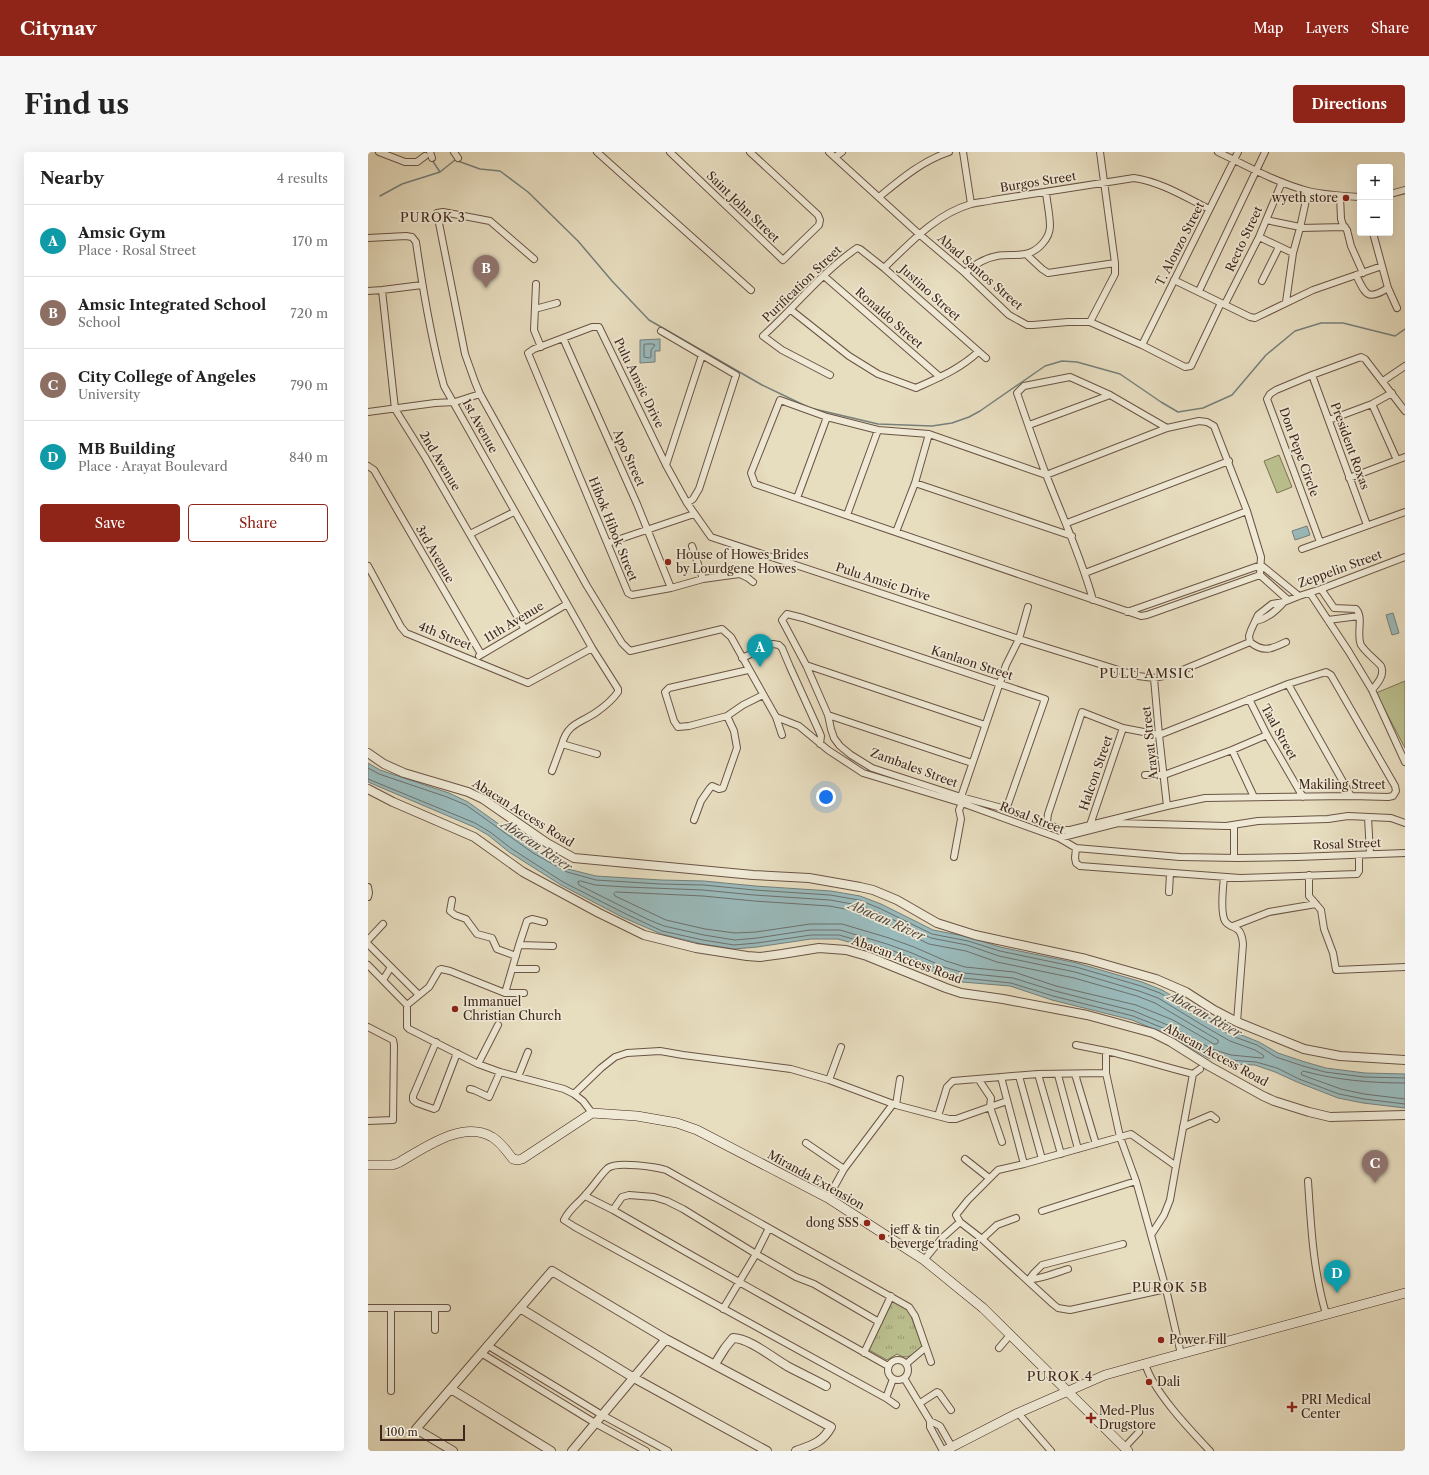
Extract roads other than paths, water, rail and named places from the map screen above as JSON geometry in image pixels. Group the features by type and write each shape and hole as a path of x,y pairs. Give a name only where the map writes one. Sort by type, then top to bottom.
{"main road":[{"path":"368,1165 392,1165 450,1135 470,1132 481,1132 492,1137 513,1159 518,1160 522,1159 592,1113"},
{"name":"Miranda Extension","path":"592,1113 637,1116 678,1123 697,1130 828,1198 924,1260 983,1308 1126,1449"},
{"path":"946,1450 1018,1413 1105,1376 1145,1363 1405,1292"}],"street":[{"path":"379,152 405,162 417,162 431,154"},
{"path":"596,152 752,290"},
{"name":"Saint John Street","path":"670,152 783,260 819,225 820,220 818,215 750,152"},
{"name":"Abad Santos Street","path":"829,152 919,234 965,273 1009,315 1027,324 1039,325 1068,322 1090,322 1142,345 1188,368"},
{"path":"835,157 842,152"},
{"path":"879,197 916,168 949,152"},
{"path":"963,152 971,204"},
{"path":"1090,322 1115,274 1115,263 1100,152"},
{"path":"1218,152 1282,182 1308,191 1357,197"},
{"name":"T. Alonzo Street","path":"1142,345 1238,152"},
{"path":"1198,291 1265,152"},
{"name":"Burgos Street","path":"884,268 919,234 951,212 971,204 1134,178 1148,180 1162,185 1209,209"},
{"name":"Recto Street","path":"1188,368 1191,366 1259,237 1282,182"},
{"path":"1393,193 1405,190"},
{"path":"1286,302 1294,253 1308,191"},
{"path":"965,273 977,263 986,259 998,256 1026,254 1038,248 1048,235 1050,227 1046,192"},
{"path":"1340,196 1341,219 1348,230 1351,246 1364,273"},
{"path":"534,259 490,221 443,212 437,213 465,354 480,394 587,586 622,643 630,651 722,629 731,637 748,670 776,717 782,735"},
{"path":"1266,220 1300,227 1345,227"},
{"name":"1st Avenue","path":"368,238 406,236 412,237 416,242 422,285 434,348 444,386 592,648 616,685 618,692 597,712 577,722 570,728 564,737 562,744"},
{"path":"1374,236 1388,288 1397,308"},
{"path":"1259,237 1294,253"},
{"path":"1262,281 1279,247"},
{"name":"Justino Street","path":"857,248 884,268 986,358"},
{"name":"Purification Street","path":"830,375 782,350 763,336 824,276 857,248"},
{"path":"1026,254 1042,270 1048,273 1115,263"},
{"path":"1174,280 1250,317 1255,318 1313,290 1382,266"},
{"path":"1356,275 1364,291 1368,295 1377,295 1388,288"},
{"name":"Ronaldo Street","path":"824,276 940,377"},
{"path":"536,284 534,330 541,347 563,338"},
{"path":"368,291 422,285"},
{"name":"2nd Avenue","path":"382,290 396,409 524,628"},
{"path":"535,309 557,303"},
{"path":"791,310 849,356 878,374 916,388 956,369 978,352"},
{"name":"Pulu Amsic Drive","path":"563,338 592,327 599,327 666,465 694,514 708,534 714,538 1019,639 1138,676 1154,678 1173,674 1250,642"},
{"path":"661,331 736,376 699,489 693,499 687,503"},
{"name":"Apo Street","path":"563,338 637,504 671,588"},
{"name":"Hibok Hibok Street","path":"541,347 528,353 628,593 632,595 671,588 703,579 740,574 753,582"},
{"path":"666,465 702,356"},
{"name":"Don Pepe Circle","path":"1320,542 1267,399 1270,394 1276,390 1361,357 1365,359 1383,381"},
{"path":"1405,366 1383,381 1405,411"},
{"name":"President Roxas","path":"1312,375 1367,526"},
{"path":"1093,600 1072,536 1046,475 1017,393 1024,386 1070,376 1110,395 1168,428"},
{"path":"1329,420 1372,404 1392,393"},
{"path":"368,412 435,403 454,402 480,394"},
{"path":"1029,425 1110,395"},
{"path":"780,400 827,417 878,430 929,434 1046,475 1168,428 1199,421 1207,422 1214,426 1229,461 1247,511 1261,557 1260,575 1148,615 1141,616 755,484 750,473 780,400"},
{"path":"1372,404 1397,460"},
{"path":"797,498 827,417"},
{"path":"847,516 878,430"},
{"path":"896,532 915,483 929,434"},
{"path":"1349,478 1405,456"},
{"path":"1067,523 1229,461"},
{"name":"3rd Avenue","path":"368,466 374,470 481,654"},
{"path":"915,483 1072,536"},
{"path":"1085,573 1247,511"},
{"path":"470,534 514,512"},
{"path":"1302,549 1405,512"},
{"path":"608,543 648,531 694,514"},
{"path":"692,546 703,579"},
{"name":"Zeppelin Street","path":"1250,642 1249,636 1258,615 1272,604 1310,593 1405,557"},
{"path":"1261,565 1299,596"},
{"path":"1127,612 1261,565"},
{"name":"4th Street","path":"368,566 401,627 406,633 528,684 592,648"},
{"path":"1260,575 1286,601"},
{"path":"1270,584 1276,576"},
{"path":"1321,589 1334,608 1356,608 1359,616 1359,634 1362,646 1381,666 1382,669 1381,678 1372,690"},
{"path":"1310,593 1372,690 1405,762"},
{"name":"11th Avenue","path":"473,660 524,628 567,604"},
{"path":"954,857 961,819 959,810 961,800 972,763 1006,665 1019,639 1028,607"},
{"name":"Kanlaon Street","path":"782,620 787,614 793,615 1045,699 1008,804 1002,808"},
{"path":"1328,620 1359,616"},
{"name":"Zambales Street","path":"782,620 806,665 828,716 834,738 851,756 872,768 961,800 1002,808"},
{"path":"1250,642 1257,648 1265,650 1286,642"},
{"path":"742,658 752,652 773,644 779,645 782,648 821,736 820,744"},
{"path":"806,665 985,725"},
{"path":"748,670 669,688 665,692 674,721 678,727 689,726 727,716 743,705 763,695"},
{"name":"Makiling Street","path":"1123,728 1082,712 1048,814 1047,822 1049,825 1064,830 1077,829 1205,798 1351,796 1388,797 1393,796 1396,790 1331,675 1326,672 1248,699 1159,735"},
{"name":"Arayat Street","path":"1154,678 1167,806"},
{"path":"1288,684 1351,796"},
{"name":"Taal Street","path":"1248,699 1303,797"},
{"path":"694,820 701,801 710,788 712,786 720,789 723,788 737,748 734,731 727,716"},
{"path":"828,716 972,763"},
{"name":"Rosal Street","path":"776,717 799,726 820,744 864,773 961,800 1059,838 1076,848 1180,857 1234,858 1405,853"},
{"path":"1123,728 1159,735"},
{"name":"Halcon Street","path":"1090,825 1123,728"},
{"path":"1145,775 1164,775 1232,750 1267,735"},
{"path":"552,771 562,744 597,754"},
{"path":"1232,750 1254,797"},
{"name":"Abacan Access Road","path":"368,753 384,764 404,773 459,788 483,799 547,843 574,858 753,875 809,878 873,890 897,900 937,923 975,935 1086,959 1162,981 1186,992 1214,1010 1237,1022 1290,1044 1314,1052 1340,1056 1405,1060"},
{"name":"Abacan Access Road","path":"368,789 393,802 474,837 523,872 599,913 644,935 696,948 760,957 819,948 846,950 867,956 961,993 1003,999 1087,1015 1153,1033 1263,1096 1309,1112 1330,1117 1405,1115"},
{"path":"1059,838 1118,823 1226,826 1264,821 1368,816 1391,818 1405,823"},
{"path":"1368,816 1370,854"},
{"path":"1234,825 1234,858"},
{"path":"1076,848 1074,858 1076,863 1080,866 1240,878 1357,874 1359,871 1359,855"},
{"path":"1169,892 1170,873"},
{"path":"1224,876 1225,920 1240,931 1243,936 1244,944 1237,1022"},
{"path":"1308,876 1309,896 1321,910 1324,929 1333,953 1336,970 1405,967"},
{"path":"368,887 368,897"},
{"path":"452,900 450,911 455,915 466,919 477,934 492,938 497,949 516,956"},
{"path":"1232,926 1269,912 1316,904"},
{"path":"505,992 519,945 529,920 536,919 544,922"},
{"path":"368,940 383,924"},
{"path":"368,944 419,995"},
{"path":"519,945 553,946"},
{"path":"368,965 408,1005"},
{"path":"383,980 392,968"},
{"path":"524,993 505,992 441,969 429,987 408,1005 407,1027 478,1064 500,1072 564,1089 583,1101 592,1113"},
{"path":"512,969 536,969"},
{"path":"478,1064 498,1025"},
{"path":"368,1027 393,1040 394,1045 394,1120 368,1121"},
{"path":"436,1042 413,1096 413,1100 417,1103 436,1108 457,1053"},
{"path":"1076,1045 1131,1056 1148,1063 1193,1074"},
{"path":"829,1080 841,1047"},
{"path":"574,1094 601,1068 615,1057 627,1053 660,1051 781,1067 829,1080 894,1104 949,1119 956,1119 1007,1101"},
{"path":"1106,1051 1106,1073 1120,1137 1136,1181 1166,1289 1180,1354"},
{"path":"518,1077 528,1052"},
{"path":"1151,1235 1164,1216 1170,1200 1193,1074 1200,1069"},
{"path":"470,1089 489,1097 500,1072"},
{"path":"938,1116 947,1087 953,1081 1038,1074 1058,1075 1106,1073"},
{"path":"1038,1074 1061,1154"},
{"path":"1074,1074 1096,1144"},
{"path":"1058,1075 1078,1149"},
{"path":"1019,1076 1042,1159"},
{"path":"1000,1077 1016,1130 1024,1164"},
{"path":"828,1198 844,1169 894,1104 900,1079"},
{"path":"979,1080 991,1098 990,1107 1002,1142"},
{"path":"1183,1127 1211,1115 1213,1115 1216,1119"},
{"path":"1166,1289 1070,1310 1058,1308 982,1238 960,1222 956,1214 998,1170 1131,1134 1176,1166"},
{"path":"806,1143 844,1169"},
{"path":"965,1160 990,1178"},
{"path":"896,1406 886,1398 564,1220 568,1212 585,1196 609,1167 619,1165 659,1168 666,1170 891,1296 912,1310 931,1362"},
{"path":"1042,1211 1136,1181"},
{"path":"1308,1181 1312,1244 1317,1280 1326,1314"},
{"path":"613,1210 622,1197 630,1195 654,1197 667,1201 756,1254 814,1284 879,1322"},
{"path":"585,1196 613,1210 888,1366"},
{"path":"982,1238 996,1225 1016,1218"},
{"path":"924,1260 942,1238 960,1222"},
{"path":"723,1309 756,1254 769,1228"},
{"path":"1029,1280 1042,1265 1123,1244"},
{"path":"1029,1280 1035,1280 1068,1269"},
{"path":"453,1451 416,1429 552,1271 666,1338 831,1427 825,1437 814,1444 796,1451"},
{"path":"864,1353 891,1296"},
{"path":"368,1308 447,1308"},
{"path":"391,1308 391,1391"},
{"path":"435,1308 435,1330"},
{"path":"520,1308 634,1378 766,1451"},
{"path":"999,1348 1010,1335"},
{"path":"572,1451 666,1338"},
{"path":"714,1364 732,1338 738,1338 826,1386"},
{"path":"487,1345 602,1415 668,1451"},
{"path":"906,1364 925,1348"},
{"path":"482,1353 595,1423 646,1451"},
{"path":"900,1360 906,1364 908,1370 904,1378 898,1380 893,1379 887,1372 888,1366 893,1361 900,1360"},
{"path":"1145,1363 1148,1373 1172,1408 1210,1451"},
{"path":"904,1378 930,1421 930,1427 946,1450"},
{"path":"886,1398 893,1379"},
{"path":"451,1389 551,1451"},
{"path":"920,1403 937,1392 951,1410"},
{"path":"1018,1413 1051,1451"},
{"path":"930,1421 940,1426 946,1450"},
{"path":"1126,1449 1139,1432"}],"water":[{"path":"660,339 660,351 655,351 655,362 640,363 640,340"},
{"path":"1307,526 1310,535 1295,540 1292,531"},
{"path":"1393,613 1399,633 1392,635 1386,615"},
{"name":"Abacan River","path":"368,763 380,770 449,793 468,802 535,850 568,869 596,876 704,881 831,891 860,896 881,904 933,930 969,937 1000,947 1077,963 1142,982 1162,990 1234,1032 1259,1042 1278,1053 1305,1062 1326,1068 1365,1073 1405,1074 1405,1108 1363,1103 1338,1098 1255,1065 1230,1064 1208,1058 1166,1034 1132,1020 1052,1000 1010,986 962,982 884,952 838,939 811,939 734,949 702,944 661,934 622,917 561,885 509,852 488,835 474,827 368,782"}],"waterway":[{"path":"432,160 440,172"},
{"path":"380,196 402,184 440,172 455,160 480,169 500,171 528,192 578,241 612,281 649,320 762,385 810,408 878,424 932,426 952,423 980,411 1045,366 1062,361 1077,362 1120,374 1178,412 1203,408 1232,395 1266,355 1295,331 1321,323 1343,323 1395,336 1405,329"}],"place":[{"name":"wyeth store","path":"1346,198"},
{"name":"Amsic Integrated School","path":"486,288"},
{"name":"House of Howes Brides by Lourdgene Howes","path":"668,562"},
{"name":"Amsic Gym","path":"760,667"},
{"name":"Immanuel Christian Church","path":"455,1009"},
{"name":"City College of Angeles","path":"1375,1183"},
{"name":"dong SSS","path":"867,1223"},
{"name":"jeff & tin beverge trading","path":"882,1237"},
{"name":"MB Building","path":"1337,1293"},
{"name":"Power Fill","path":"1161,1340"},
{"name":"Dali","path":"1149,1382"},
{"name":"PRI Medical Center","path":"1292,1407"},
{"name":"Med-Plus Drugstore","path":"1091,1418"}],"district":[{"name":"PUROK 3","path":"433,217"},
{"name":"PULU AMSIC","path":"1147,673"},
{"name":"PUROK 5B","path":"1170,1287"},
{"name":"PUROK 4","path":"1060,1376"}]}
